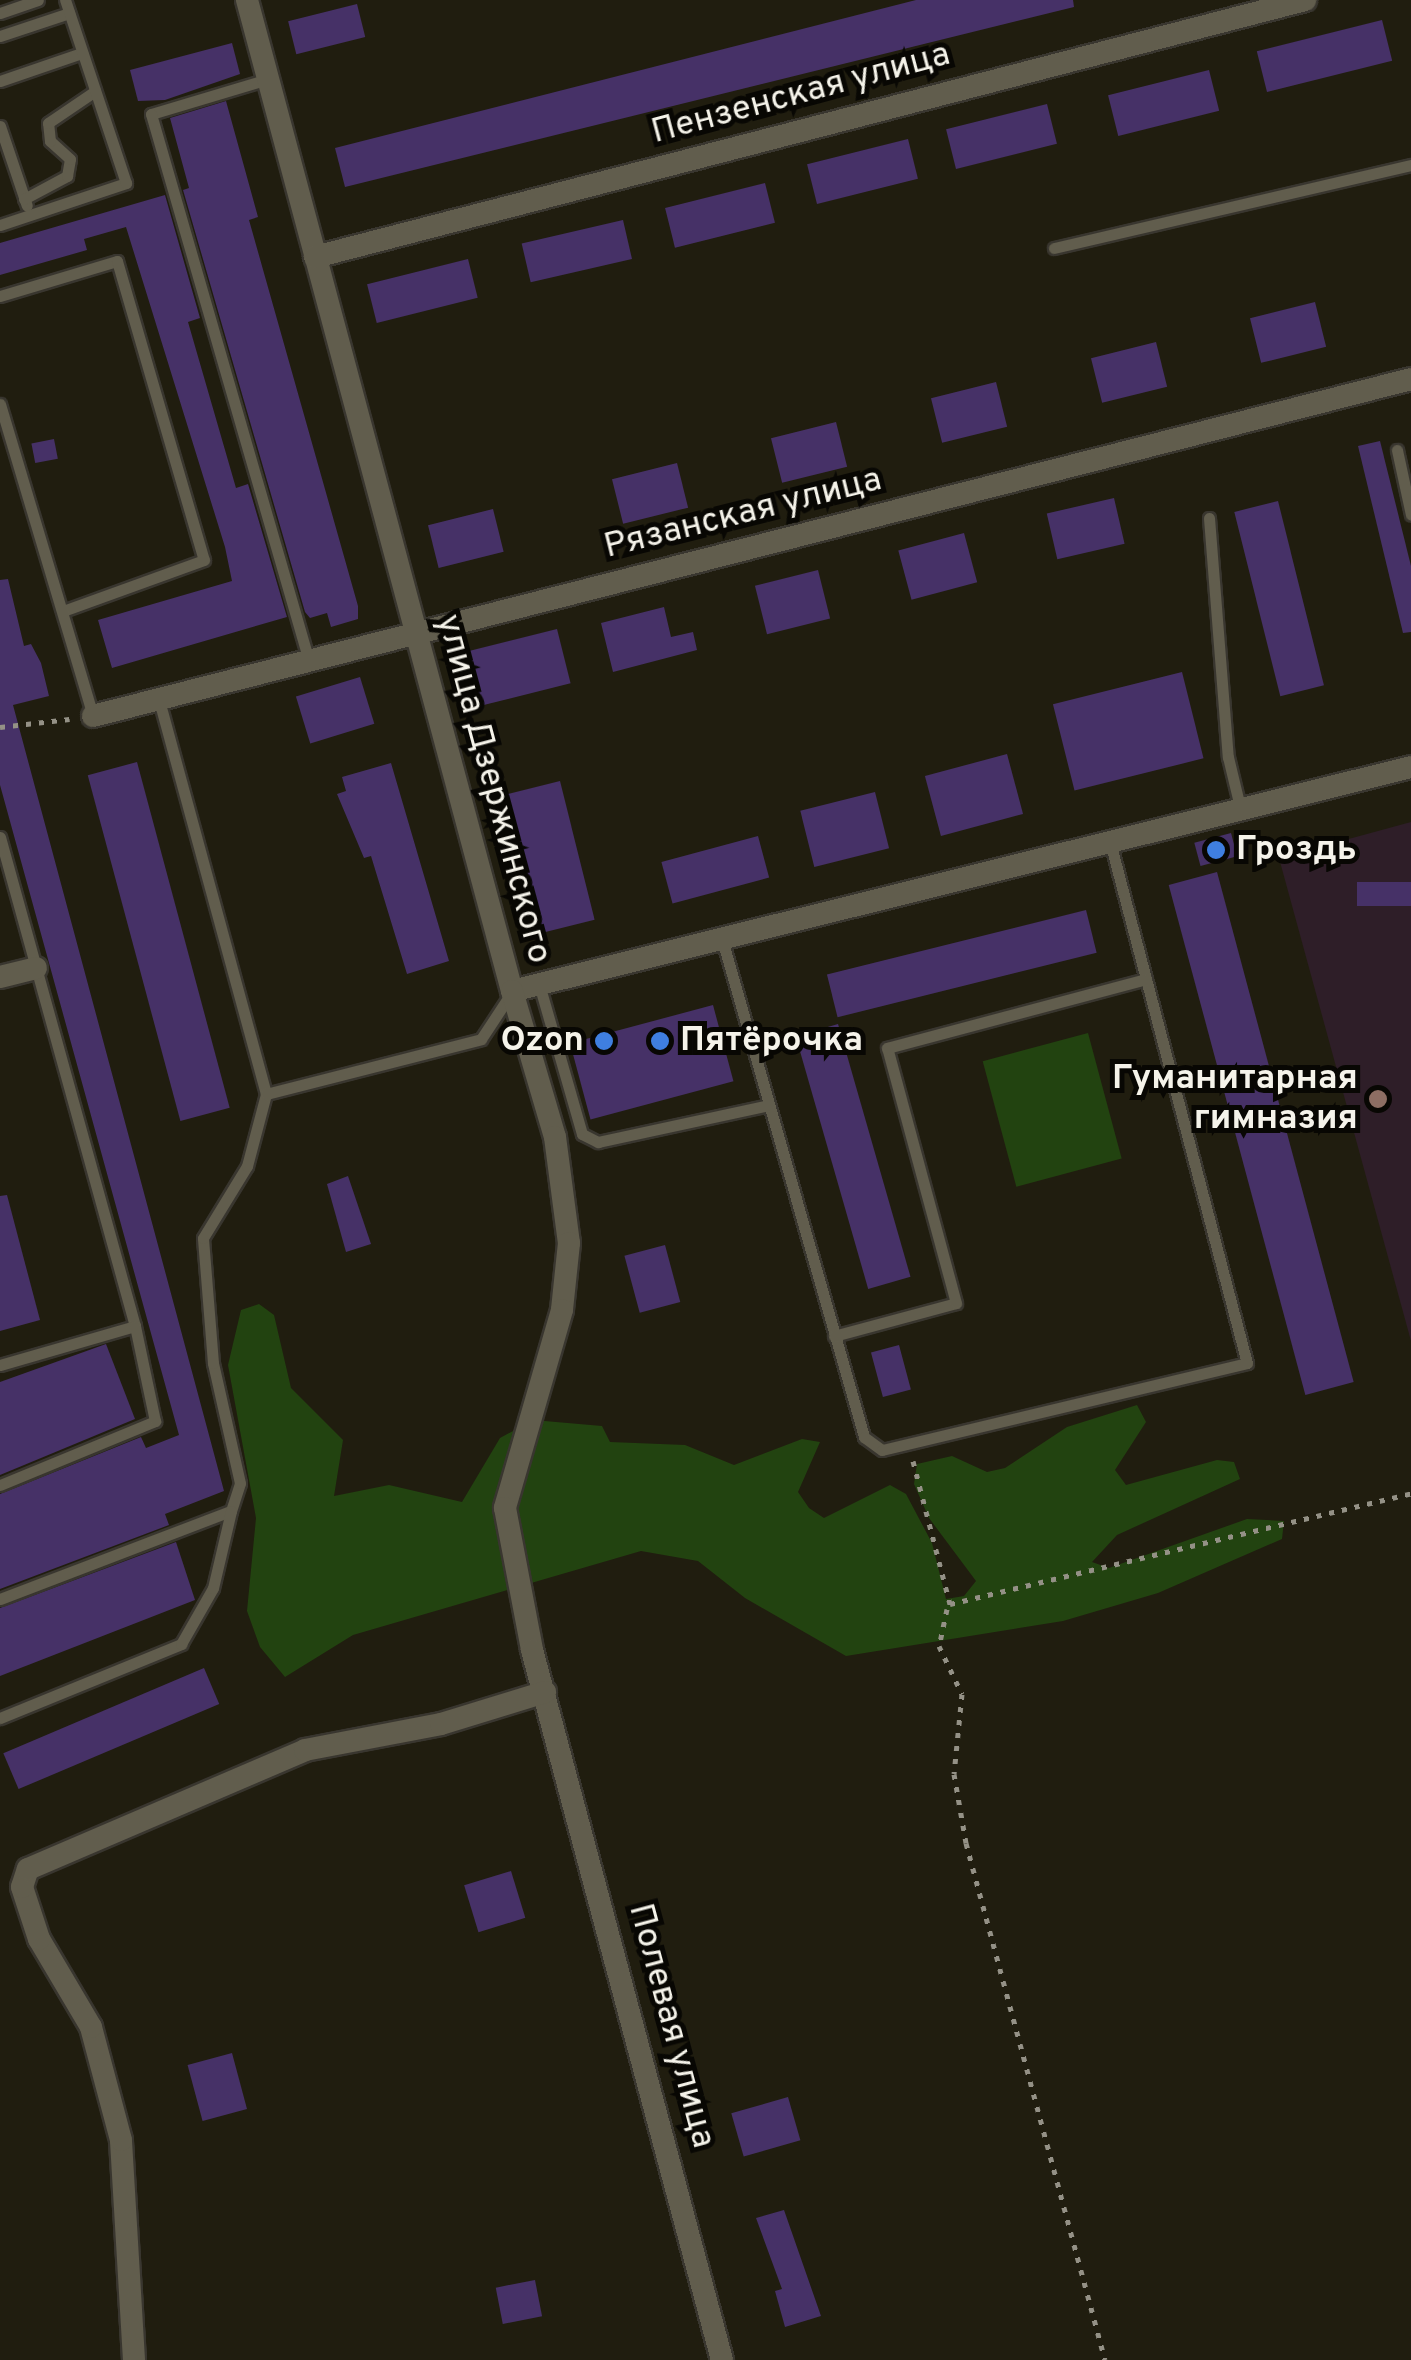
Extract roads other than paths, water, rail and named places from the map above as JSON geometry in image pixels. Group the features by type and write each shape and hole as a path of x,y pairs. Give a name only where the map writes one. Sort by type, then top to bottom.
{"street":[{"name":"улица Дзержинского","path":"246,0 512,992 1411,767"},
{"name":"Пензенская улица","path":"314,257 1305,0"},
{"name":"Рязанская улица","path":"93,716 1411,379"},
{"path":"0,978 36,968"},
{"name":"Полевая улица","path":"512,992 555,1137 568,1242 562,1310 505,1508 547,1701 722,2360"},
{"path":"134,2360 121,2140 90,2027 39,1939 22,1886 28,1869 305,1750 547,1701"}],"lane":[{"path":"0,13 38,0"},
{"path":"0,225 126,183 67,6 6,34 18,48"},
{"path":"0,81 82,53"},
{"path":"268,79 151,114 309,661"},
{"path":"24,199 70,172 48,123 95,91"},
{"path":"0,126 30,215"},
{"path":"1054,248 1411,165"},
{"path":"0,296 118,261 204,560 63,611"},
{"path":"0,404 93,716"},
{"path":"1397,450 1411,516"},
{"path":"1209,518 1228,758 1241,811"},
{"path":"0,1718 181,1644 213,1588 240,1482 213,1363 203,1238 247,1166 266,1094 159,700"},
{"path":"0,838 134,1326 155,1421 0,1484"},
{"path":"722,939 864,1437 882,1450 1247,1363 1110,842"},
{"path":"834,1336 956,1303 887,1048 1146,979"},
{"path":"539,984 582,1134 598,1142 769,1105"},
{"path":"266,1094 482,1038 512,992"},
{"path":"0,1364 134,1326"},
{"path":"0,1599 232,1510"}],"place":[{"name":"Гроздь","path":"1216,850"},
{"name":"Ozon","path":"604,1041"},
{"name":"Пятёрочка","path":"660,1041"},
{"name":"Гуманитарная гимназия","path":"1378,1099"}]}
